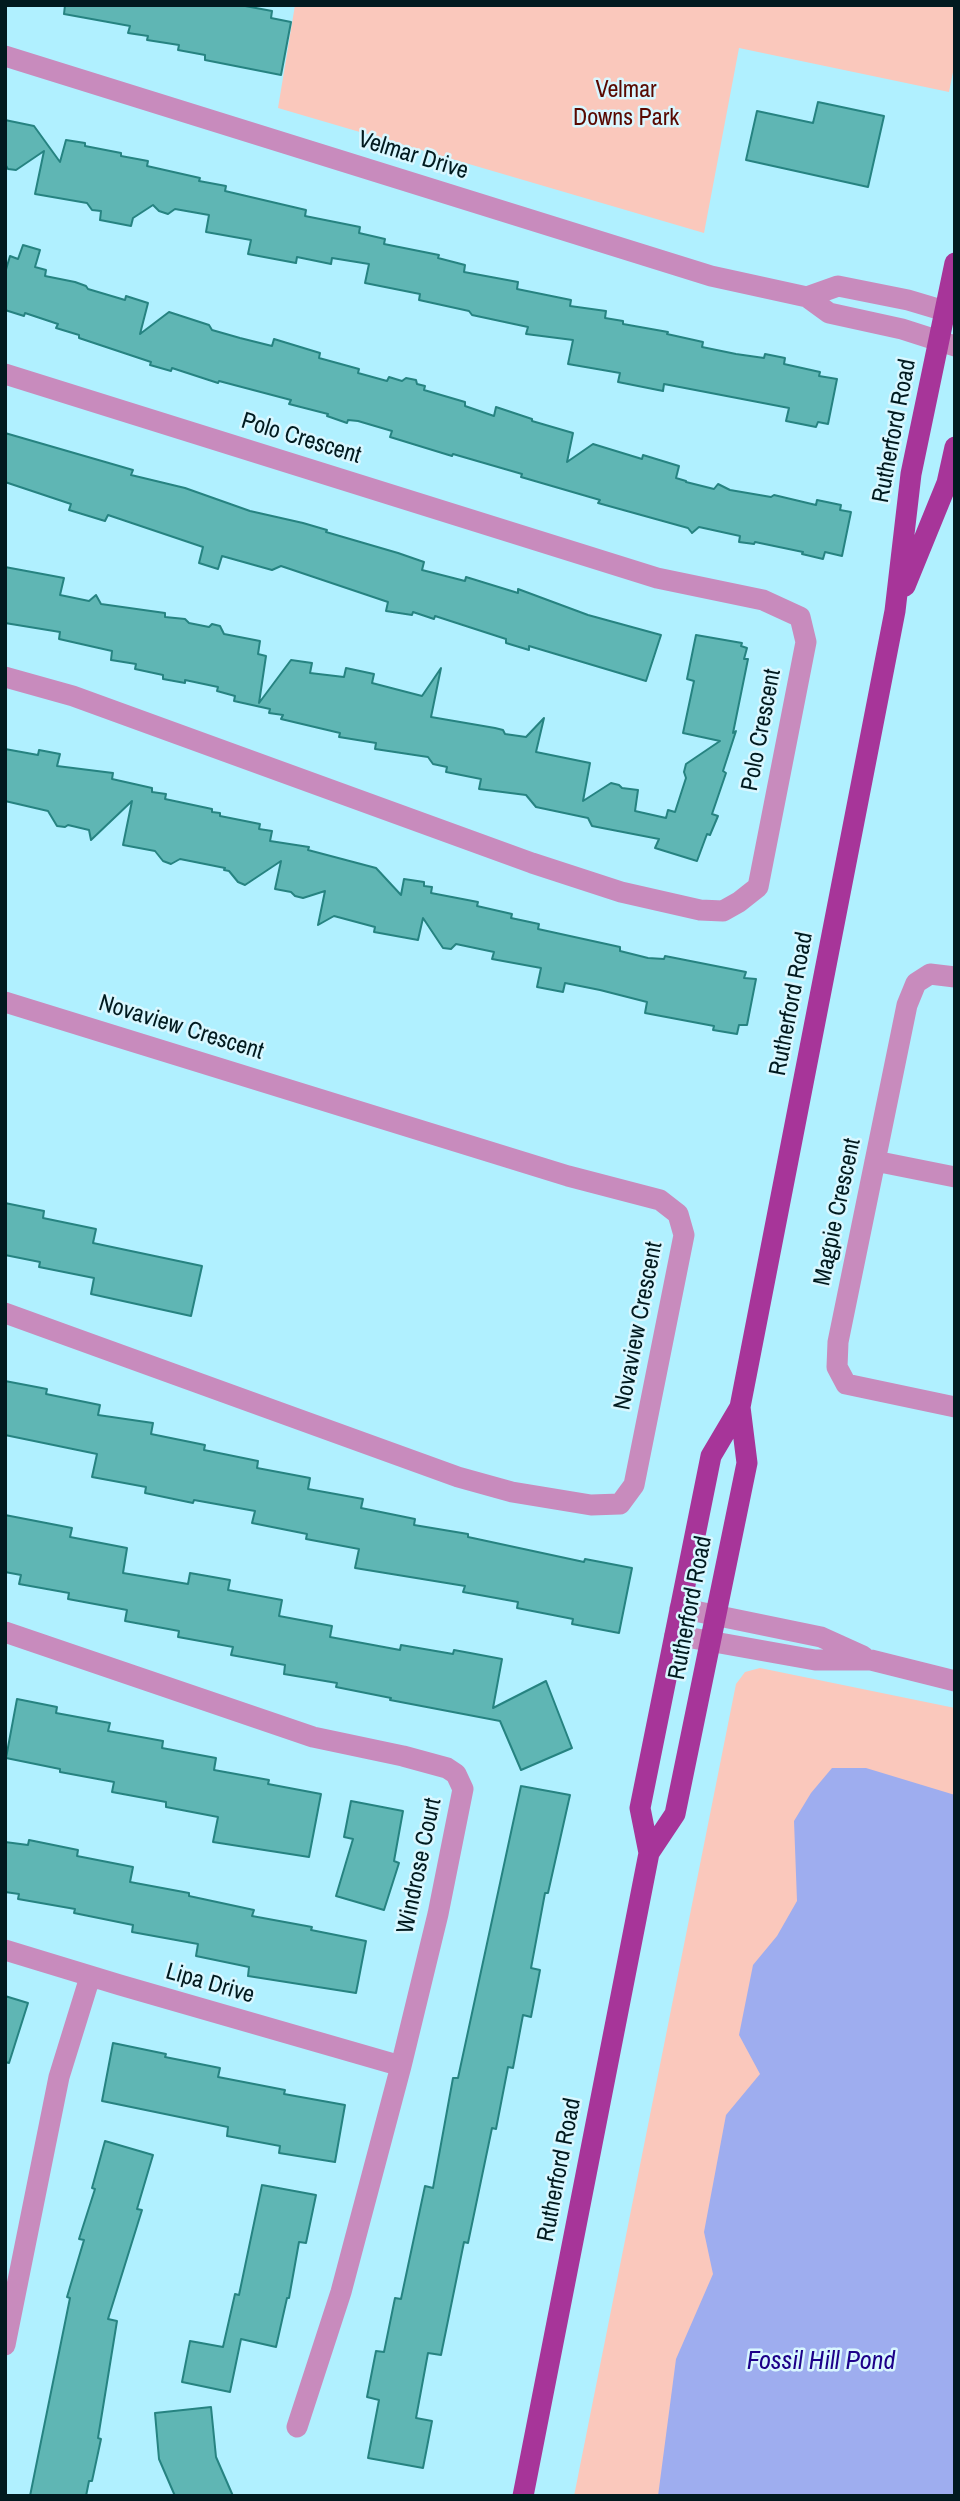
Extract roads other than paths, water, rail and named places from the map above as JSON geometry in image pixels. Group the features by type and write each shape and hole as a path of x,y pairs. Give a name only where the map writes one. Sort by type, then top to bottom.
{"main road":[{"name":"Rutherford Road","path":"649,1853 676,1814 747,1463 740,1407 895,611 911,474 947,343 955,263"},
{"name":"Rutherford Road","path":"895,611 947,483 955,447"},
{"name":"Rutherford Road","path":"523,2496 649,1853 640,1808 711,1456 740,1407"}],"street":[{"name":"Velmar Drive","path":"5,56 711,276 807,297 829,313 902,329 947,343"},
{"path":"807,297 838,286 908,300 950,312"},
{"name":"Polo Crescent","path":"5,373 657,578 763,600 800,617 806,642 758,887 723,911 700,910 621,892 532,863 73,696 5,677"},
{"name":"Magpie Crescent","path":"955,977 930,974 916,983 907,1005 838,1342 837,1367 846,1384 955,1407"},
{"name":"Novaview Crescent","path":"5,1002 555,1172 660,1200 678,1214 684,1235 634,1485 620,1504 591,1505 565,1501 512,1492 458,1477 5,1313"},
{"path":"875,1161 955,1177"},
{"path":"680,1608 821,1637 871,1660 955,1681"},
{"name":"Windrose Court","path":"5,1632 313,1737 447,1768 456,1774 463,1789 438,1914 401,2066 341,2291 297,2427"},
{"path":"675,1635 815,1660 871,1660"},
{"name":"Lipa Drive","path":"5,1950 401,2066"},
{"path":"5,2345 59,2077 90,1977"}],"water":[{"name":"Fossil Hill Pond","path":"832,1768 866,1768 955,1795 955,2496 658,2496 676,2359 713,2274 704,2232 726,2115 760,2074 739,2035 753,1965 777,1936 797,1901 794,1821 811,1793"}],"park label":[{"name":"Velmar Downs Park","path":"626,105"}]}
